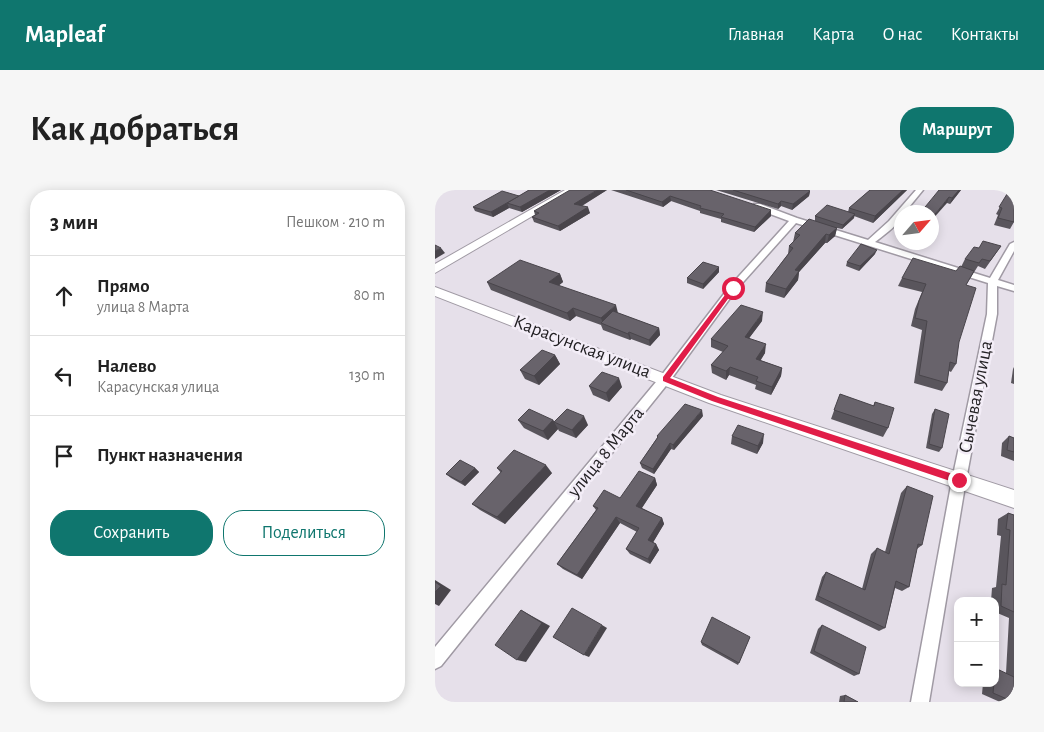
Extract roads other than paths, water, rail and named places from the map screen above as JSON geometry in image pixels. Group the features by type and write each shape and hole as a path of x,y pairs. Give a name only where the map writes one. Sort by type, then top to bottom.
{"street":[{"path":"435,269 572,190"},
{"path":"871,242 892,223 920,190"},
{"path":"744,202 794,220 871,242 1014,288"},
{"name":"улица 8 Марта","path":"435,660 665,379 733,288 794,220"},
{"name":"Сычевая улица","path":"920,702 959,480 993,314 993,281 1014,244"},
{"name":"Карасунская улица","path":"435,291 715,399 1014,499"}]}
